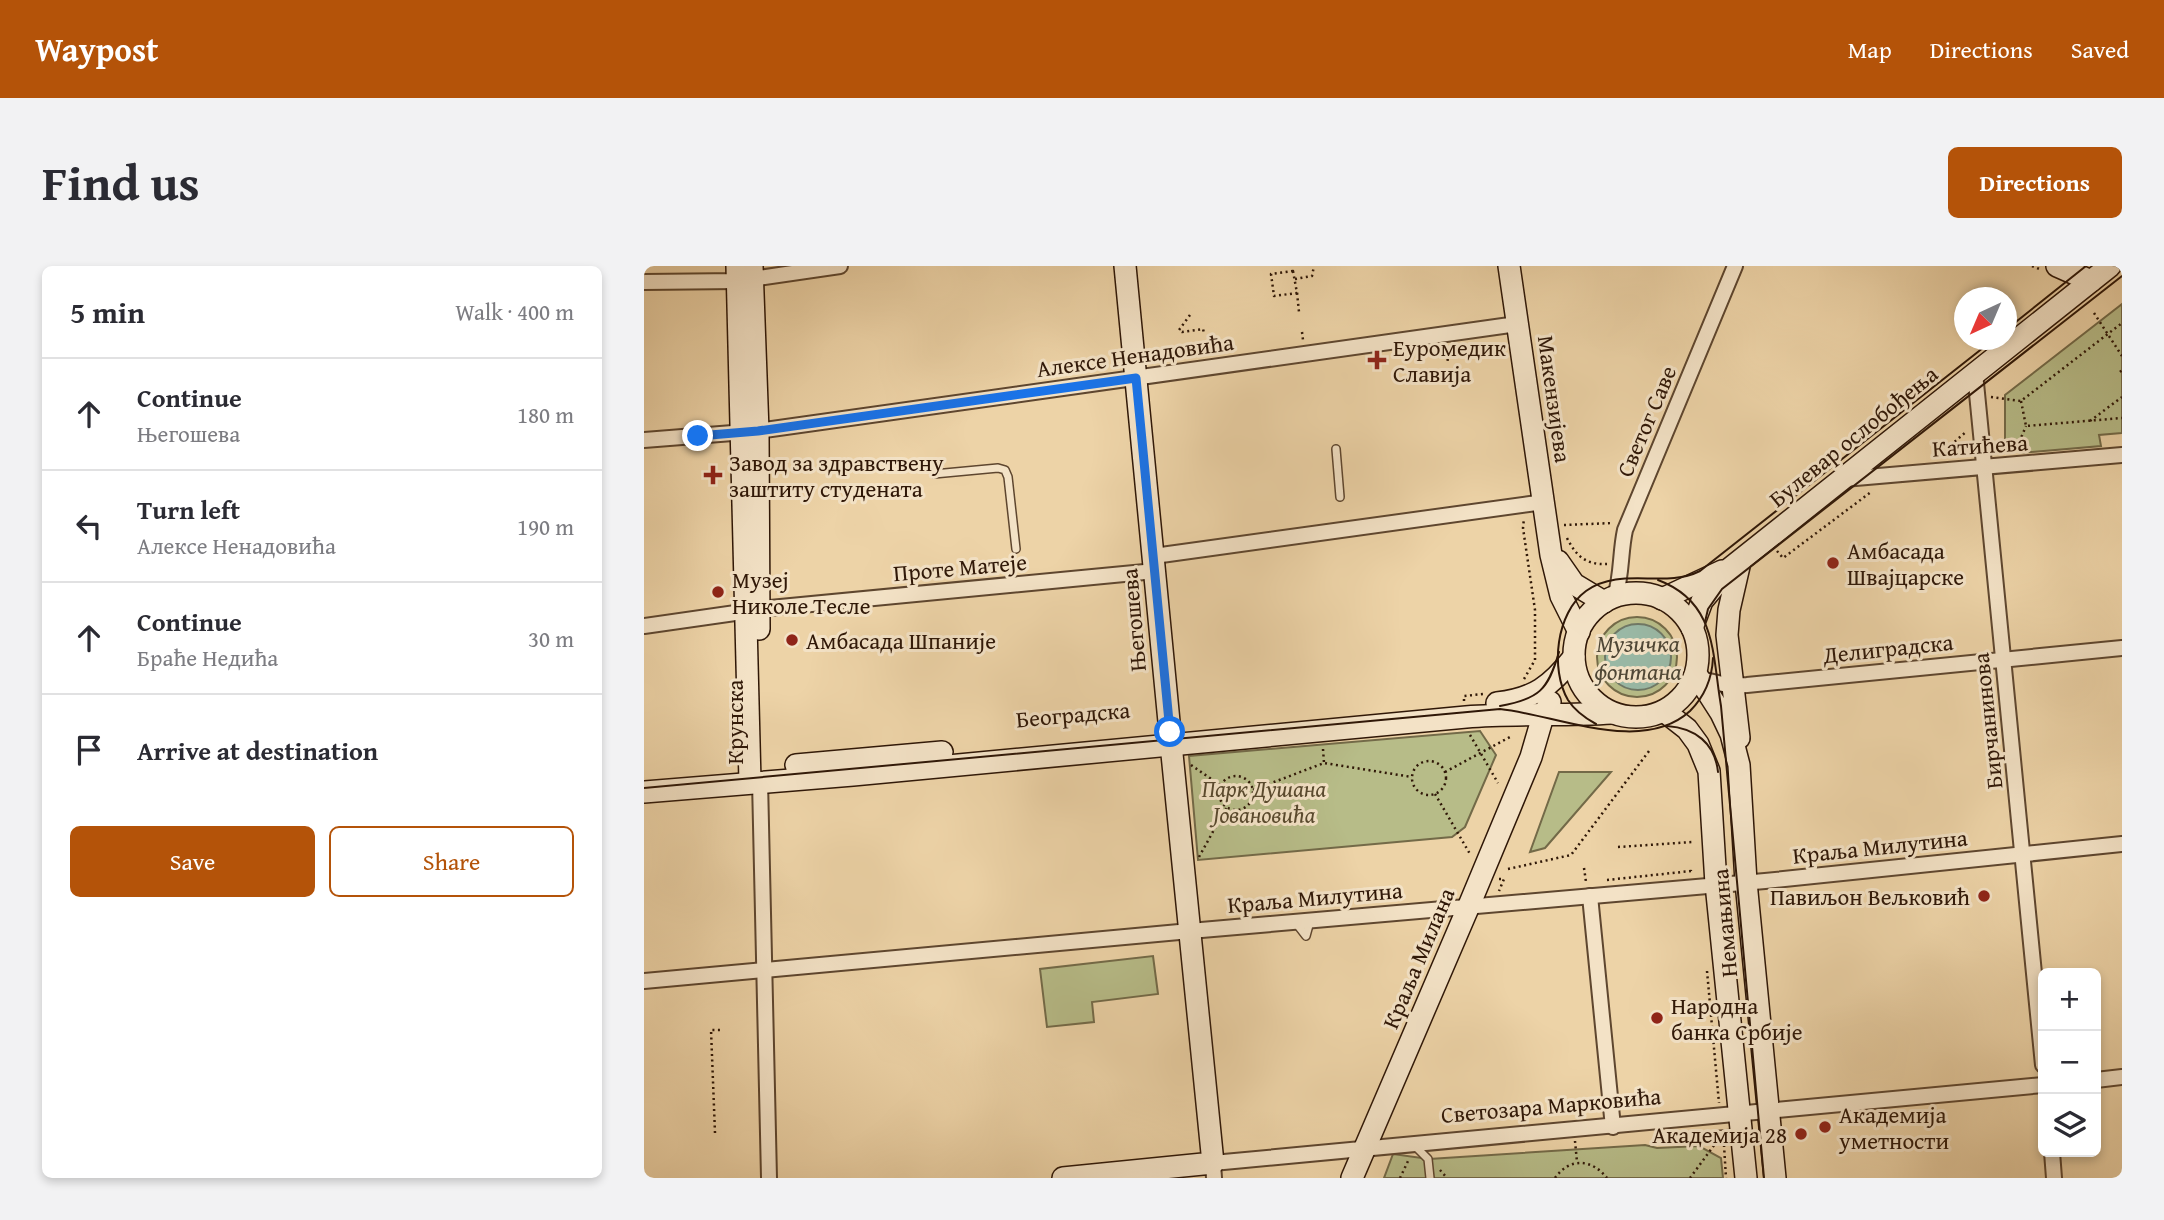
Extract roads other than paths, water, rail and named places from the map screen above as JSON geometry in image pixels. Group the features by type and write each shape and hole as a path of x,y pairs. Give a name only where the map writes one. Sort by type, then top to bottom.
{"main road":[{"name":"Његошева","path":"1125,266 1214,1171"},
{"name":"Макензијева","path":"1509,266 1544,502 1559,534 1561,567 1568,579 1584,592 1610,599"},
{"path":"2057,266 2091,281"},
{"name":"Булевар ослобођења","path":"1692,628 1702,601 1734,565 2110,266"},
{"name":"Крунска","path":"745,273 755,775"},
{"name":"Макензијева","path":"1559,534 1551,555 1561,596 1579,632"},
{"path":"1734,565 1728,623 1729,667 1738,721 1739,765"},
{"name":"Булевар ослобођења","path":"1662,599 1734,565"},
{"path":"1576,715 1612,713 1638,718 1664,711 1680,700 1698,677 1698,647 1692,628 1681,613 1662,599 1639,593 1610,599 1590,613 1579,632 1575,663 1588,694 1612,713"},
{"name":"Београдска","path":"644,778 853,775 1516,701 1544,688 1575,663"},
{"name":"Краља Милана","path":"1352,1178 1531,757 1544,714 1575,663"},
{"name":"Немањина","path":"1698,677 1731,734 1739,765 1746,883 1775,1178"},
{"name":"Немањина","path":"1664,711 1687,729 1705,757 1709,771 1735,1127 1746,1178"},
{"path":"1507,714 1523,729 1531,757"},
{"name":"Београдска","path":"1170,738 1507,714 1576,715"},
{"name":"Краља Милана","path":"1531,757 1551,732 1576,715"},
{"name":"Београдска","path":"644,792 755,775"},
{"name":"Светозара Марковића","path":"1063,1178 1214,1171"}],"street":[{"path":"644,282 840,266"},
{"name":"Светог Саве","path":"1610,599 1620,579 1625,530 1735,266"},
{"name":"Алексе Ненадовића","path":"644,440 750,432 1517,324"},
{"name":"Бирчанинова","path":"1975,373 1980,464 2004,660 2040,1031"},
{"name":"Катићева","path":"1842,479 1980,464 2122,455"},
{"name":"Проте Матеје","path":"644,626 1154,563 1344,524 1544,502"},
{"name":"Делиградска","path":"1698,677 1732,686 2122,648"},
{"name":"Крунска","path":"755,775 769,1178"},
{"name":"Краља Милутина","path":"644,981 1468,908 1588,889 1746,883 2122,844"},
{"path":"1588,889 1612,1127"},
{"path":"2101,1079 2122,1077"},
{"name":"Светозара Марковића","path":"1214,1171 1364,1149 1412,1149 1612,1127 1735,1127 1768,1112 2038,1085"},
{"path":"2052,1157 2054,1178"}],"lane":[{"path":"1336,449 1340,497"},
{"path":"934,474 998,468 1005,470 1016,550"},
{"path":"1295,922 1306,938 1313,920"},
{"path":"1662,1139 1735,1127"},
{"path":"1412,1149 1429,1159 1430,1178"}],"water":[{"name":"Музичка фонтана","path":"1638,624 1651,627 1661,634 1668,644 1671,657 1668,670 1661,680 1651,687 1638,690 1625,687 1615,680 1608,670 1605,657 1608,644 1615,634 1625,627"}],"tram line":[{"path":"2017,321 2086,266"},
{"path":"1705,622 1708,609 1722,589 2122,276"},
{"path":"1596,724 1580,714 1568,700 1559,673 1562,627 1568,613 1586,591 1614,580 1672,578 1700,571 1980,350"},
{"path":"1658,580 1677,590 1691,602 1701,616 1713,649 1721,706 1764,1178"},
{"path":"1500,706 1524,700 1540,691 1551,675 1559,652"},
{"path":"644,788 1500,709 1598,729 1648,730 1670,724 1690,711 1707,687 1713,658"},
{"path":"1667,726 1686,730 1702,739 1713,753 1718,772"}],"place":[{"name":"Еуромедик Славија","path":"1377,360"},
{"name":"Завод за здравствену заштиту студената","path":"713,475"},
{"name":"Амбасада Швајцарске","path":"1833,563"},
{"name":"Музеј Николе Тесле","path":"718,592"},
{"name":"Амбасада Шпаније","path":"792,640"},
{"name":"Павиљон Вељковић","path":"1984,896"},
{"name":"Народна банка Србије","path":"1657,1018"},
{"name":"Академија уметности","path":"1825,1127"},
{"name":"Академија 28","path":"1801,1134"}],"park label":[{"name":"Парк Душана Јовановића","path":"1264,801"}]}
